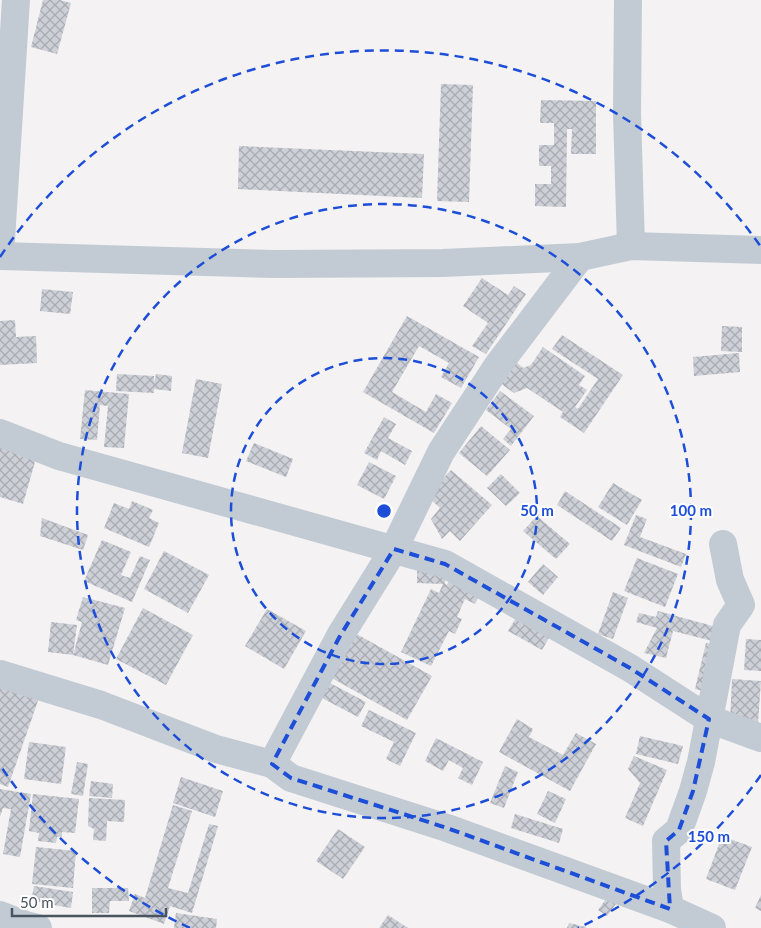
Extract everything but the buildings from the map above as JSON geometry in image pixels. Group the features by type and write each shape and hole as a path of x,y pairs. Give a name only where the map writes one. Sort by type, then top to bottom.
{"street":[{"path":"3,0 14,27"},
{"path":"16,0 0,256 275,264 443,262 580,257 631,246 761,250"},
{"path":"628,0 627,113 631,246"},
{"path":"272,764 340,636 394,549 441,452 498,365 580,257"},
{"path":"0,433 58,456 445,564 630,668 709,719 761,738"},
{"path":"670,909 666,841 679,830 693,791 701,762 727,625 741,605 730,580 723,544"},
{"path":"0,674 101,705 216,749 272,764 291,778 447,828 670,909 712,928"},
{"path":"0,915 38,928"}],"highlighted area":[{"path":"394,549 445,564 630,668 709,719 693,791 679,830 666,841 670,909 447,828 291,778 272,764 340,636"}]}
